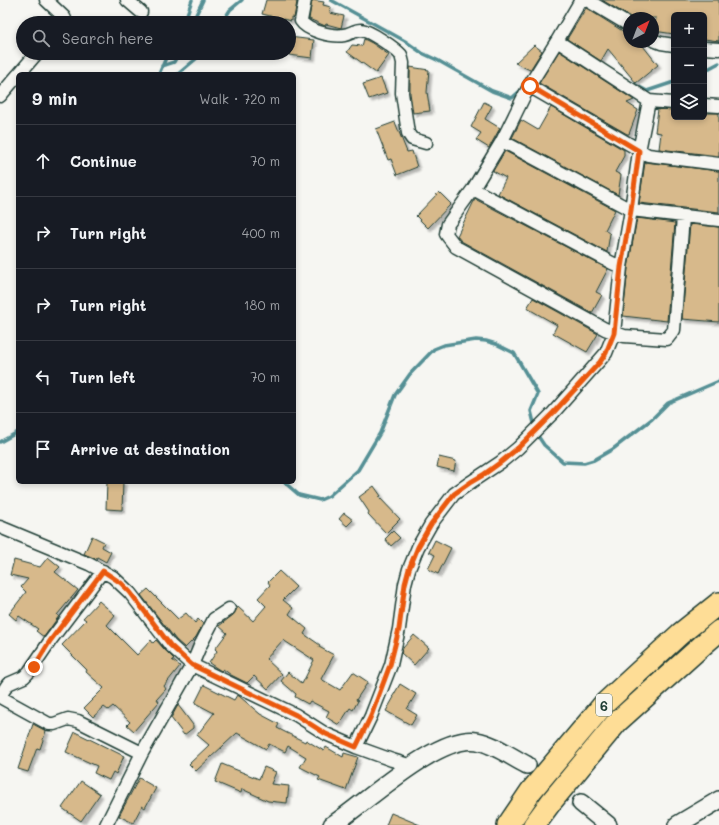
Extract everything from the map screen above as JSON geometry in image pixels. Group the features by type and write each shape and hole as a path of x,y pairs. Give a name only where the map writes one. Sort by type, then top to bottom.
{"highway":[{"name":"6","path":"508,825 531,791 604,704 680,634 719,603"},
{"name":"6","path":"534,825 617,722 719,632"}],"street":[{"path":"46,0 63,16"},
{"path":"128,0 141,12"},
{"path":"305,0 301,21 306,27 336,35 345,35 356,30 366,31 401,55 403,63 402,93 408,132 412,138 426,143"},
{"path":"581,0 530,86 502,141 448,224 446,234 456,247 614,333 624,336 667,339 674,330 683,217"},
{"path":"587,0 623,21"},
{"path":"557,41 649,101 671,103"},
{"path":"659,42 671,45"},
{"path":"707,48 719,49"},
{"path":"21,72 31,60"},
{"path":"0,96 16,78"},
{"path":"530,86 648,155 719,164"},
{"path":"356,747 371,716 390,665 399,629 405,584 413,558 423,536 454,494 483,475 518,448 600,362 606,353 614,333 621,267 639,151 649,101"},
{"path":"707,105 719,106"},
{"path":"502,141 631,210 719,220"},
{"path":"472,189 621,267"},
{"path":"0,527 103,571 121,583 130,592 170,645 192,665 296,715 326,734 356,747 412,766"},
{"path":"103,571 50,641 29,672 8,684 0,697 49,724 54,724 60,720 68,718 78,721 142,752"},
{"path":"106,825 142,752 192,665 214,619 229,609"},
{"path":"332,825 412,766 452,744 464,741 486,743 526,765"},
{"path":"677,825 719,800"},
{"path":"581,803 608,825"}],"building":[{"path":"266,0 292,0 297,2 294,16 270,16 262,14"},
{"path":"312,0 324,2 323,5 331,7 330,13 344,16 341,28 326,24 325,26 309,19"},
{"path":"602,0 719,0 719,41 707,39 707,12 671,12 671,34 659,32 659,12 623,13"},
{"path":"586,8 623,31 623,48 645,48 658,65 636,83 608,49 601,61 567,39"},
{"path":"296,38 314,40 312,58 296,56"},
{"path":"364,39 389,55 376,73 347,52 352,45 362,46"},
{"path":"534,45 542,51 530,70 515,63"},
{"path":"559,51 634,100 627,103 638,110 629,134 539,83"},
{"path":"410,67 429,70 427,92 430,111 413,113 410,93"},
{"path":"381,78 387,93 369,99 363,84"},
{"path":"484,102 492,106 485,119 500,128 489,148 476,140 481,133 471,127"},
{"path":"551,107 624,150 624,156 615,172 621,175 618,195 512,138 521,120 538,130"},
{"path":"658,109 671,110 671,120 707,120 707,113 719,113 719,156 659,149 661,133 655,132"},
{"path":"395,122 407,152 412,151 417,167 397,175 391,159 388,160 376,129"},
{"path":"505,151 615,210 605,230 610,234 607,252 498,194 506,178 493,171"},
{"path":"645,162 719,171 719,212 639,203"},
{"path":"439,192 451,204 428,228 416,216"},
{"path":"475,199 608,269 596,292 602,295 592,313 461,241 457,236"},
{"path":"637,218 675,223 667,321 623,316 628,268"},
{"path":"690,224 719,227 719,322 682,319"},
{"path":"533,298 598,334 587,352 553,333 557,325 527,308"},
{"path":"439,457 456,461 454,471 437,467"},
{"path":"107,484 123,484 122,510 106,509"},
{"path":"374,486 381,496 379,497 400,519 386,533 368,514 369,512 359,497"},
{"path":"344,513 353,520 347,526 339,519"},
{"path":"393,531 400,538 391,546 385,539"},
{"path":"92,536 104,542 102,547 111,552 106,562 97,557 96,559 84,554"},
{"path":"435,540 451,548 438,574 428,569 435,555 429,552"},
{"path":"48,557 60,567 55,572 78,590 57,615 59,616 44,637 36,631 38,629 19,616 16,620 9,614 26,592 21,587 28,579 10,575 14,560 40,567"},
{"path":"279,571 296,587 283,600 293,608 289,614 307,629 304,634 320,645 319,647 334,655 321,679 340,690 353,672 368,682 356,700 358,701 353,710 350,708 339,725 326,717 329,711 310,701 308,704 295,697 296,694 281,681 288,672 302,684 314,660 283,640 266,659 282,674 268,689 254,676 247,683 223,669 221,671 209,663 217,651 215,649 227,633 219,626 233,615 238,607 253,621 266,606 258,598 270,585 268,582"},
{"path":"148,589 178,619 186,613 195,623 198,619 203,624 196,637 185,648 176,640 141,595"},
{"path":"99,601 115,615 107,625 137,655 151,640 153,643 156,640 174,659 172,660 180,666 164,686 166,689 157,699 159,702 134,731 127,725 130,722 113,706 108,710 104,707 93,717 84,708 104,688 86,672 87,670 62,645 86,620 83,618"},
{"path":"414,635 429,648 414,665 401,653 403,648"},
{"path":"400,684 416,694 407,709 417,715 411,725 386,711"},
{"path":"204,685 234,700 237,695 239,696 260,714 279,724 277,728 305,742 306,740 324,751 326,747 343,757 344,753 358,757 346,790 318,780 320,777 300,767 306,757 288,746 285,752 269,744 266,749 237,733 196,771 189,764 209,745 197,735 214,713 195,703"},
{"path":"178,705 193,725 193,728 184,735 171,718"},
{"path":"33,724 46,731 40,749 37,748 28,772 18,769"},
{"path":"75,732 124,756 116,774 113,772 109,780 94,773 97,766 66,752"},
{"path":"222,764 259,779 264,767 276,772 271,784 289,786 287,803 268,801 242,789 241,793 215,782"},
{"path":"139,778 156,788 145,808 142,806 133,823 119,816"},
{"path":"81,781 100,794 81,821 62,808"},
{"path":"391,813 420,825 386,825"}],"waterway":[{"path":"186,16 192,0"},
{"path":"195,16 203,0"},
{"path":"226,16 230,10 242,0"},
{"path":"331,0 405,41 422,53 492,91 512,98 521,90"},
{"path":"160,72 165,60"},
{"path":"162,66 174,62 175,60"},
{"path":"180,72 195,60"},
{"path":"707,69 719,63"},
{"path":"632,83 647,91 671,83"},
{"path":"286,484 299,495 320,500 329,496 358,470 380,433 395,395 410,374 434,349 444,345 476,340 486,341 514,353 538,394 531,411 535,427"},
{"path":"536,433 544,445 563,462 584,463 594,460 613,449 652,419 668,403 719,381"},
{"path":"0,442 16,433"}],"tunnel":[{"path":"534,769 581,803"}],"route":[{"path":"34,667 50,641 103,571 121,583 130,592 170,645 192,665 296,715 326,734 356,747 371,716 390,665 399,629 405,584 413,558 423,536 454,494 501,462 518,448 553,413 600,362 606,353 614,333 621,267 639,151 530,86"}]}
